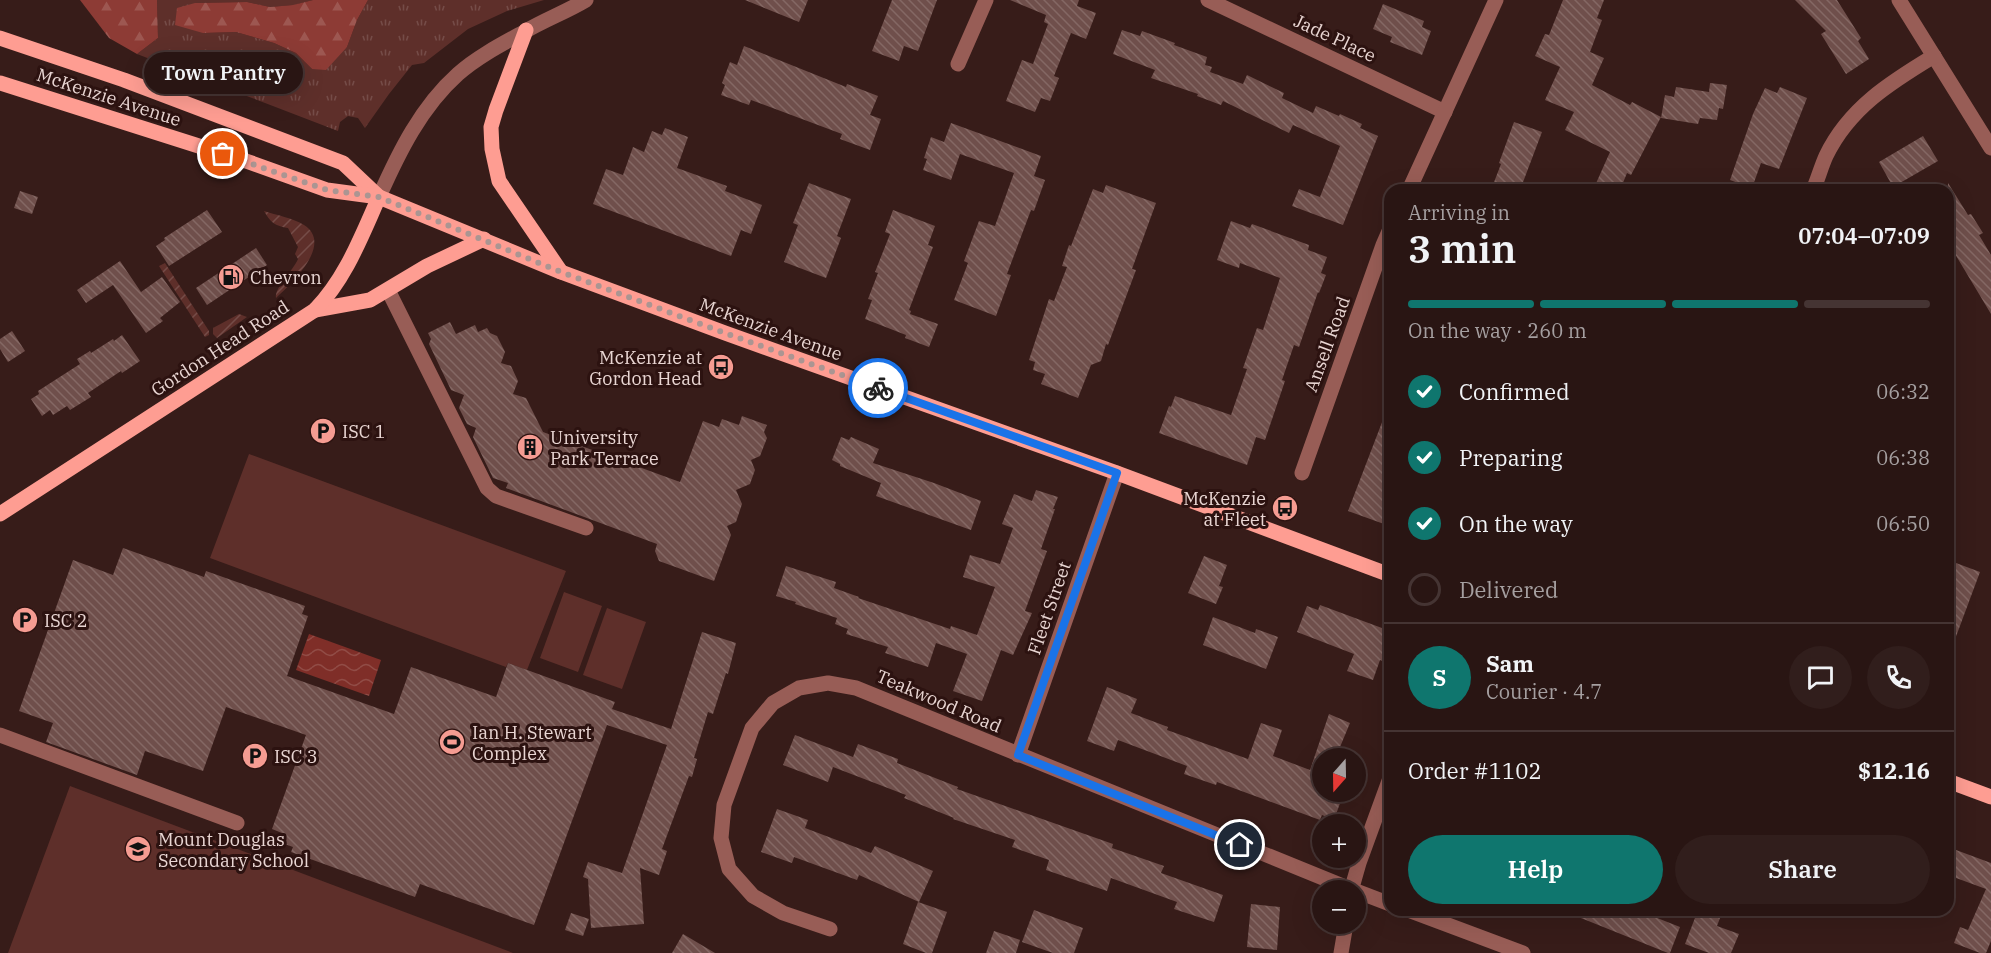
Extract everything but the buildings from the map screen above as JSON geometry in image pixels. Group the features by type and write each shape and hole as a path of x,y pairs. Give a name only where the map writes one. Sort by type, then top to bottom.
{"main road":[{"path":"526,30 491,128 493,157 499,181 561,272"},
{"name":"McKenzie Avenue","path":"0,38 124,80 343,163 379,197"},
{"name":"McKenzie Avenue","path":"3,83 246,161 327,190 379,197 561,272 1117,473 1384,573"},
{"name":"Gordon Head Road","path":"0,514 315,310 330,294 345,271 379,197"},
{"path":"315,310 370,300 427,266 484,239"},
{"path":"1954,783 1991,797"}],"street":[{"name":"Gordon Head Road","path":"379,197 398,155 434,99 467,67 526,30 586,0"},
{"path":"958,64 986,0"},
{"name":"Jade Place","path":"1208,0 1446,112"},
{"path":"1412,184 1496,0"},
{"path":"1899,0 1991,148"},
{"path":"1815,184 1826,156 1838,134 1867,100 1934,56"},
{"name":"Ansell Road","path":"1302,473 1384,243"},
{"path":"388,290 487,488 496,496 586,528"},
{"name":"Fleet Street","path":"1018,755 1117,473"},
{"name":"Teakwood Road","path":"830,929 783,913 753,896 729,869 721,838 724,805 752,728 773,704 800,688 828,682 856,688 1326,880"},
{"path":"0,735 237,823"},
{"path":"1355,880 1359,863 1384,794"},
{"name":"Teakwood Road","path":"1366,896 1384,902"},
{"path":"1424,916 1523,953"},
{"path":"1341,953 1344,934"}],"green space":[{"path":"80,0 157,0 158,38 137,54 109,38"},
{"path":"157,0 313,0 294,5 270,7 247,2 195,3 203,33 236,32 274,43 296,53 312,69 347,47 357,20 368,0 544,0 507,11 468,29 424,63 412,65 365,128 358,118 348,116 340,122 338,131 137,54 158,38"},
{"path":"313,0 368,0 357,20 347,47 326,70 312,69 296,53 274,43 236,32 203,33 175,25 177,8 195,3 247,2 270,7"},
{"path":"264,211 304,225 312,233 314,242 307,263 276,298 278,289 296,264 298,259 295,254 298,247 288,228 273,223"},
{"path":"165,263 209,331 209,335 205,337 159,266"},
{"path":"239,314 247,317 217,338 213,334 213,328"},
{"path":"249,454 566,571 527,670 508,663 506,667 210,558"},
{"path":"564,592 602,606 578,672 540,658"},
{"path":"607,608 646,622 622,689 583,675"},
{"name":"Mount Douglas Secondary School","path":"70,786 513,953 8,953"}],"water":[{"path":"309,634 381,660 369,696 296,670"}],"way so far":[{"path":"223,154 333,192 379,197 561,272 878,388"}],"place":[{"name":"Town Pantry","path":"223,154"},
{"name":"Chevron","path":"231,277"},
{"name":"McKenzie at Gordon Head","path":"721,367"},
{"name":"ISC 1","path":"323,431"},
{"name":"University Park Terrace","path":"530,447"},
{"name":"McKenzie at Fleet","path":"1285,508"},
{"name":"ISC 2","path":"25,620"},
{"name":"Ian H. Stewart Complex","path":"452,742"},
{"name":"ISC 3","path":"255,756"},
{"name":"Mount Douglas Secondary School","path":"138,849"}],"route":[{"path":"878,388 1117,473 1018,755 1240,845"}]}
